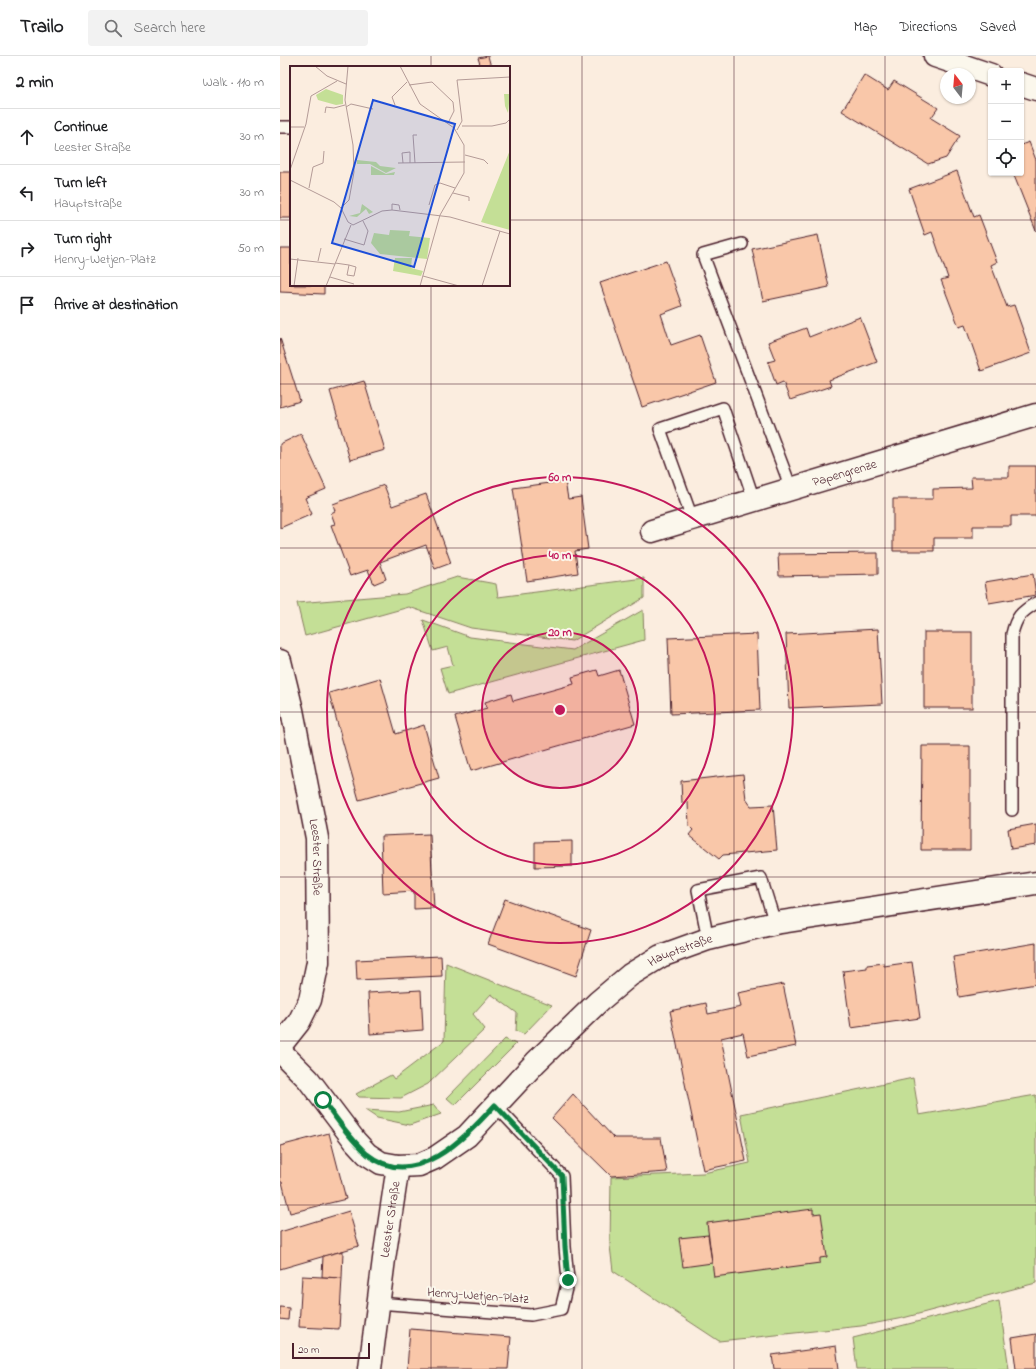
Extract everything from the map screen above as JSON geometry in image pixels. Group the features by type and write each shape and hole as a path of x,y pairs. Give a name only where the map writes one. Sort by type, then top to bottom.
{"street":[{"path":"935,56 972,62 988,73"},
{"path":"1024,85 1036,89"},
{"name":"Papengrenze","path":"652,531 1036,415"},
{"name":"Leester Straße","path":"280,661 292,710 317,838 318,962 310,1000 300,1022 280,1046"},
{"name":"Hauptstraße","path":"398,1166 419,1166 436,1158 467,1136 536,1062 630,975 661,956 708,939 775,923 1036,883"},
{"name":"Leester Straße","path":"280,1051 308,1079 355,1141 367,1154 380,1163 398,1166 370,1369"}],"lane":[{"path":"742,244 703,256 791,488"},
{"path":"692,518 660,429 723,408 754,500"},
{"path":"1012,810 1012,634 1015,621 1025,610 1036,603"},
{"path":"708,939 698,890 761,878 775,923"},
{"name":"Henry-Wetjen-Platz","path":"378,1303 531,1315 561,1309 568,1280 562,1176 495,1105"}],"green space":[{"path":"457,577 496,584 498,597 644,578 644,598 572,641 471,628 409,607 305,636 297,603 405,594"},
{"path":"643,610 644,640 448,694 440,668 453,665 448,647 433,651 423,620 470,637 573,650"},
{"path":"446,963 552,1005 524,1034 516,1031 517,1013 491,994 473,1014 485,1029 428,1084 401,1098 359,1097 356,1094 391,1075 394,1079 444,1041"},
{"path":"505,1039 516,1044 455,1105 447,1098"},
{"path":"913,1078 919,1115 1036,1095 1036,1283 903,1318 861,1326 719,1341 613,1271 610,1246 611,1177 703,1173 750,1163 741,1114"},
{"path":"434,1105 441,1114 410,1125 377,1118 365,1110 399,1112"},
{"path":"999,1301 1009,1369 857,1369 853,1338"}],"building":[{"path":"488,56 491,66 481,66 478,58"},
{"path":"864,75 888,90 894,81 938,108 931,118 960,136 946,158 928,164 842,111"},
{"path":"1029,142 1036,160 1036,231 1014,176 1024,176 1024,144"},
{"path":"957,171 974,217 979,215 997,262 991,265 1007,307 1014,305 1031,353 981,371 965,325 959,327 941,280 948,278 932,232 925,235 909,189"},
{"path":"280,172 290,172 290,218 280,218"},
{"path":"818,235 829,287 763,301 752,249"},
{"path":"280,248 290,248 290,286 324,286 324,294 280,292"},
{"path":"666,261 682,306 661,314 671,345 700,335 716,382 642,407 600,283"},
{"path":"860,317 877,362 829,380 831,386 790,400 783,382 776,385 768,362 775,360 768,342 806,328 809,337"},
{"path":"280,338 300,401 280,407"},
{"path":"364,381 385,450 350,460 330,391"},
{"path":"301,434 326,489 305,498 312,514 280,528 280,444"},
{"path":"1009,466 1036,466 1036,516 1011,516 1011,526 973,526 973,538 934,538 934,551 893,551 893,499 933,499 933,489 972,488 971,477 1009,477"},
{"path":"565,481 568,499 581,497 588,549 575,551 578,573 527,581 513,488"},
{"path":"384,485 392,506 426,494 451,563 435,569 426,545 380,562 386,579 374,584 368,570 350,576 331,525 335,524 331,513 335,511 333,504"},
{"path":"878,553 878,574 779,576 778,554"},
{"path":"1033,574 1036,595 989,603 985,582"},
{"path":"878,629 882,704 789,708 786,634"},
{"path":"924,632 972,632 972,708 924,708"},
{"path":"757,634 760,710 671,714 668,638"},
{"path":"597,670 599,676 619,670 635,724 471,771 455,717 487,708 485,702 511,694 513,701 574,684 572,677"},
{"path":"380,678 396,734 424,725 439,778 359,800 329,693"},
{"path":"922,746 970,746 970,850 921,850"},
{"path":"743,774 746,799 751,806 773,805 777,850 723,855 719,859 689,835 693,830 689,826 688,802 682,803 681,781"},
{"path":"1036,824 1036,845 1011,849 1008,829"},
{"path":"430,834 434,908 414,909 414,891 383,893 381,836"},
{"path":"572,841 572,866 535,867 535,842"},
{"path":"505,899 591,930 576,976 488,944"},
{"path":"1036,943 1036,984 959,997 953,957"},
{"path":"441,956 442,976 357,980 356,960"},
{"path":"912,962 920,1018 851,1028 843,971 867,968 867,965 884,963 884,966"},
{"path":"783,984 796,1046 748,1056 743,1033 721,1038 746,1161 703,1170 670,1011 706,1003 708,1014 741,1007 738,993"},
{"path":"421,990 423,1030 370,1034 368,993"},
{"path":"573,1094 614,1138 661,1138 667,1172 611,1176 552,1118"},
{"path":"329,1133 346,1199 290,1213 282,1182 280,1182 280,1146"},
{"path":"813,1209 813,1214 821,1213 827,1257 820,1258 820,1263 714,1277 707,1223"},
{"path":"349,1211 359,1246 280,1269 280,1232"},
{"path":"708,1235 712,1263 683,1267 679,1238"},
{"path":"343,1251 342,1278 322,1277 323,1256"},
{"path":"302,1276 342,1278 339,1329 299,1327"},
{"path":"280,1307 289,1308 288,1320 280,1319"},
{"path":"410,1329 511,1337 508,1369 407,1369"},
{"path":"1036,1334 1036,1369 1016,1369 1012,1338"},
{"path":"836,1346 839,1369 774,1369 772,1355"}],"route":[{"path":"323,1100 367,1154 380,1163 398,1166 419,1166 436,1158 467,1136 495,1105 562,1176 568,1280"}]}
